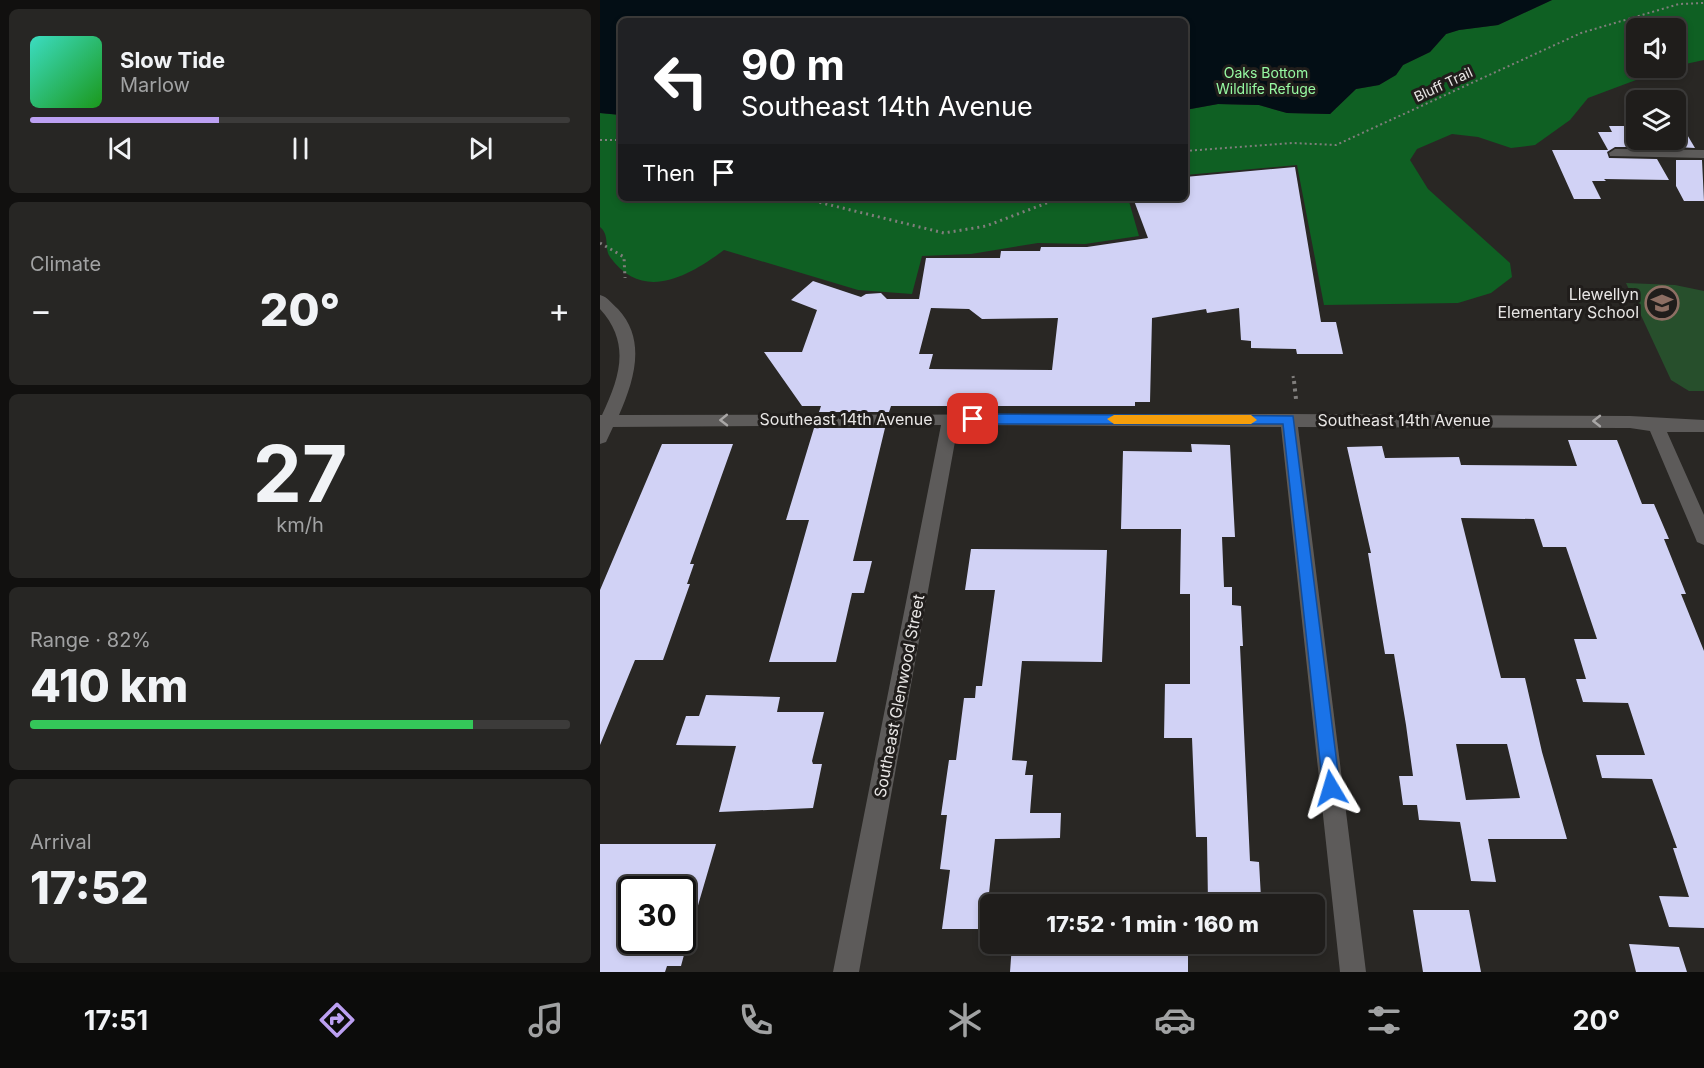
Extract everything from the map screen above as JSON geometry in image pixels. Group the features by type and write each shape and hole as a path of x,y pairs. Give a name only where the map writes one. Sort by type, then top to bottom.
{"street":[{"path":"1615,153 1704,154"},
{"path":"600,300 620,322 628,350 628,371 623,392 602,426"},
{"name":"Southeast 14th Avenue","path":"602,426 951,419 1630,422 1704,426"},
{"name":"Southeast Glenwood Street","path":"846,972 951,419"},
{"path":"1289,420 1353,972"},
{"path":"1656,425 1704,537"}],"path":[{"name":"Bluff Trail","path":"1188,151 1292,143 1336,145 1581,33 1679,2 1704,3"},
{"path":"600,140 618,140"},
{"path":"814,201 944,233 986,226 1052,201"},
{"path":"600,243 624,257 625,278"}],"green space":[{"path":"1552,0 1704,0 1704,60 1686,64 1686,18 1626,18 1626,78 1641,78 1588,98 1570,120 1535,145 1511,148 1478,137 1452,134 1417,149 1410,160 1428,189 1510,263 1512,277 1491,293 1458,303 1324,305 1297,165 1188,175 1188,109 1218,104 1259,105 1287,113 1330,114 1356,89 1379,85 1396,75 1403,65 1430,52 1446,34 1498,25"},
{"path":"600,113 618,115 618,201 1129,201 1139,236 1085,244 1038,243 971,254 922,256 912,294 858,290 724,250 681,276 651,282 637,279 623,271 610,257 605,234 600,227"},
{"path":"1626,283 1675,285 1704,291 1704,391 1689,391 1671,380"}],"shaded area":[{"path":"600,0 1552,0 1498,25 1446,34 1430,52 1403,65 1396,75 1379,85 1356,89 1330,114 1287,113 1259,105 1218,104 1188,109 1188,18 618,18 618,115 600,113"}],"building":[{"path":"1609,126 1626,126 1626,147 1615,147 1607,152 1609,158 1657,159 1669,180 1604,179 1606,181 1592,181 1601,199 1574,199 1552,150 1608,150 1598,132 1612,132"},
{"path":"1686,133 1695,148 1686,148"},
{"path":"1676,160 1702,160 1704,201 1684,201 1676,186"},
{"path":"1295,167 1321,322 1336,322 1343,354 1297,354 1296,349 1251,348 1251,341 1241,340 1239,308 1207,313 1206,309 1152,318 1150,402 1135,402 1135,406 891,406 889,412 819,412 821,406 802,406 764,352 802,352 817,310 791,300 813,281 861,297 866,294 881,293 887,299 919,299 926,258 1000,258 1001,251 1040,251 1041,247 1087,247 1148,238 1134,201 1188,201 1188,177","holes":["931,308 969,309 982,319 1058,318 1052,370 929,369 933,354 919,354"]},
{"path":"814,428 885,428 853,561 872,561 864,593 852,593 836,662 769,662 809,520 786,520"},
{"path":"1568,440 1617,440 1642,504 1654,504 1669,539 1664,539 1686,594 1681,594 1704,651 1704,928 1669,927 1659,896 1689,897 1673,848 1677,848 1652,779 1602,778 1596,755 1645,755 1628,703 1583,702 1576,679 1586,679 1574,639 1597,639 1566,547 1543,547 1534,519 1461,518 1501,678 1525,678 1542,752 1567,839 1488,839 1496,882 1471,881 1460,822 1419,820 1417,805 1403,805 1399,776 1413,776 1406,725 1394,654 1385,654 1368,553 1371,553 1347,447 1382,446 1385,458 1459,457 1461,465 1577,466","holes":["1456,744 1507,744 1520,798 1466,800"]},
{"path":"662,444 733,444 690,564 694,564 687,584 690,584 663,660 635,660 600,745 600,590"},
{"path":"1191,444 1230,445 1235,537 1222,537 1224,587 1232,587 1232,605 1241,606 1243,646 1240,646 1250,861 1259,862 1261,894 1208,894 1207,837 1196,837 1192,738 1164,738 1165,684 1190,684 1190,594 1180,594 1181,529 1121,529 1123,451 1192,452"},
{"path":"971,549 1107,550 1102,662 1022,661 1012,760 1027,761 1025,775 1033,775 1030,813 1061,813 1060,838 995,839 989,894 980,894 980,929 942,929 950,870 940,869 947,815 941,815 949,760 956,760 964,698 975,698 976,686 982,686 995,590 965,590"},
{"path":"706,695 780,697 777,712 824,712 812,761 813,764 822,764 813,808 719,812 736,746 676,745 686,716 699,716"},
{"path":"600,844 716,844 696,912 696,876 618,876 618,954 684,954 681,966 667,966 665,972 600,972"},
{"path":"1413,910 1469,910 1481,972 1423,972"},
{"path":"1629,944 1679,947 1687,972 1636,972"},
{"path":"1011,954 1188,954 1188,972 1010,972"}],"slow traffic":[{"path":"1114,419 1251,420"}],"place":[{"name":"Llewellyn Elementary School","path":"1662,303"}],"route":[{"path":"973,419 1289,420 1331,788"}],"park label":[{"name":"Oaks Bottom Wildlife Refuge","path":"1266,80"}]}
